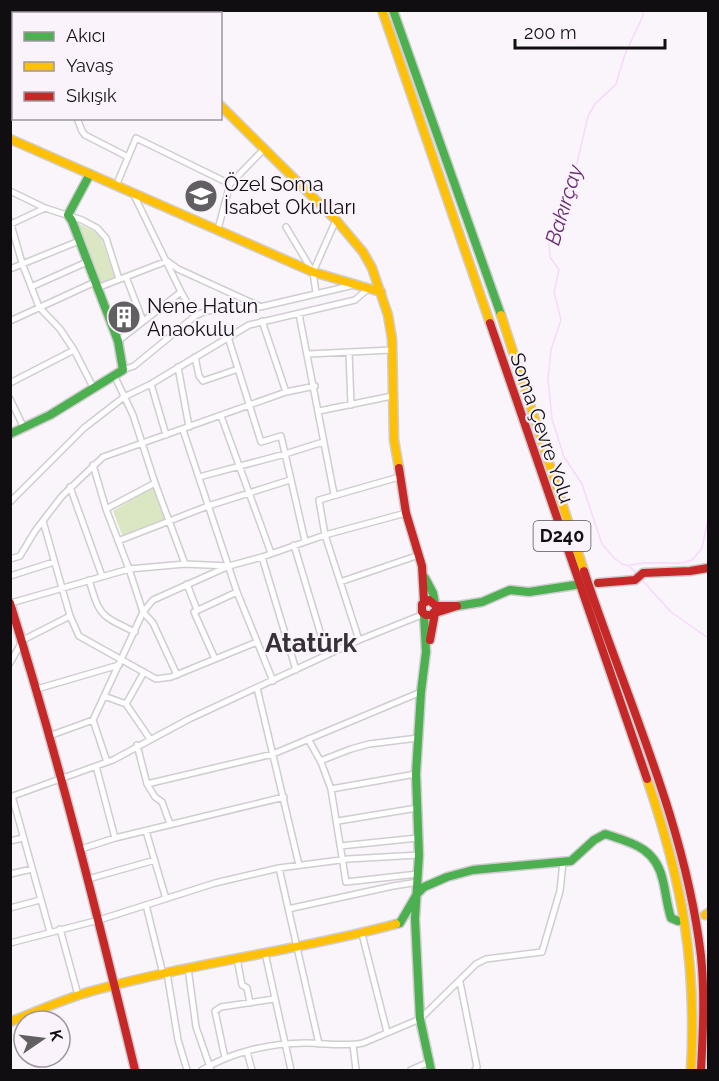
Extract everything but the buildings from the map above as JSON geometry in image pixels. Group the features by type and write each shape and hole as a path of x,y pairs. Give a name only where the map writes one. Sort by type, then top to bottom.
{"main road":[{"name":"Soma Çevre Yolu","path":"382,10 666,834 683,902 690,949 694,1029 691,1071"},
{"name":"Soma Çevre Yolu","path":"393,10 501,316 585,574 686,866 700,945 704,1001 701,1071"},
{"path":"222,107 336,220 363,252 381,292 392,350 394,440 399,477 423,575 424,602 421,606 424,614 426,652"},
{"path":"12,141 314,272 381,292"},
{"path":"10,434 50,415 123,370 118,341 68,215 90,174"},
{"path":"598,583 635,580 643,573 708,568"},
{"path":"423,575 434,593 436,607 426,652 421,692 416,774 419,855 415,919 420,1019 430,1066"},
{"path":"436,607 457,606 489,599 510,590 525,592 575,585"},
{"path":"424,602 431,601 436,607"},
{"path":"10,603 38,688 116,985 135,1071"},
{"path":"424,614 431,615 436,607"},
{"path":"10,1022 78,995 116,985 188,968 362,934 400,923 417,894 424,887 447,877 472,870 571,861 594,840 605,834 648,850 659,862 669,912 672,918 678,921"}],"street":[{"path":"10,41 12,32"},
{"path":"78,120 85,135 128,157"},
{"path":"116,186 136,138 230,184"},
{"path":"218,229 230,184 264,149"},
{"path":"10,191 45,208 89,224 104,234 119,279"},
{"path":"133,193 195,316"},
{"path":"45,208 11,223 22,263 39,307 60,329 93,387"},
{"path":"314,272 336,220"},
{"path":"286,227 314,272 316,293"},
{"path":"10,268 79,241"},
{"path":"10,321 96,285 126,277 166,261"},
{"path":"166,261 178,269 260,307"},
{"path":"31,287 87,262"},
{"path":"126,277 143,321"},
{"path":"123,370 134,366 195,316 206,311 260,307 359,284"},
{"path":"10,502 84,428 124,397 151,384 249,325 355,300 369,288"},
{"path":"118,341 181,292"},
{"path":"299,314 315,386 323,442 334,494"},
{"path":"262,321 286,392"},
{"path":"228,337 261,442 281,436 305,541"},
{"path":"10,382 74,350"},
{"path":"308,354 392,350"},
{"path":"349,352 351,405"},
{"path":"195,357 199,376 203,381 238,369"},
{"path":"178,367 186,429 199,477 237,592 273,681"},
{"path":"114,375 133,415 185,564"},
{"path":"151,384 166,435"},
{"path":"10,558 20,556 42,521 70,487 103,457 286,392 315,386"},
{"path":"319,411 392,396"},
{"path":"10,399 24,428"},
{"path":"221,416 271,553"},
{"path":"199,477 323,442"},
{"path":"93,465 106,510 143,612 153,623 177,675"},
{"path":"359,640 325,535 319,500 399,477"},
{"path":"118,541 208,506 290,480"},
{"path":"106,510 155,483"},
{"path":"70,487 102,576"},
{"path":"107,762 93,720 143,612 153,600 229,566 325,535 406,513"},
{"path":"42,521 70,616 79,636 120,662 156,678 177,675 257,642"},
{"path":"294,545 327,655"},
{"path":"340,582 419,555"},
{"path":"262,557 296,670"},
{"path":"10,576 54,562"},
{"path":"10,603 129,569 185,564 229,566"},
{"path":"89,580 97,607 102,615 135,632"},
{"path":"187,584 197,610"},
{"path":"214,660 194,612 237,592"},
{"path":"50,932 11,797 107,762 150,739 359,640 424,614"},
{"path":"10,663 23,640 70,616"},
{"path":"38,688 120,662"},
{"path":"126,704 144,672"},
{"path":"257,688 299,865"},
{"path":"147,784 273,754 421,692"},
{"path":"104,696 126,704 150,739"},
{"path":"49,736 93,720"},
{"path":"320,760 369,744 418,738"},
{"path":"308,739 320,760 331,789 338,821 346,882 418,878"},
{"path":"137,746 147,784 155,797 162,802 170,824"},
{"path":"96,766 115,838"},
{"path":"331,789 416,774"},
{"path":"81,849 115,838 284,797"},
{"path":"338,821 417,808"},
{"path":"146,831 166,899"},
{"path":"10,841 23,838"},
{"path":"340,846 418,838"},
{"path":"10,943 99,920 215,883 279,868 342,860 419,855"},
{"path":"88,879 155,860"},
{"path":"202,1071 225,1058 267,1046 353,1045 420,1019 476,964 486,959 542,952 560,891 563,862"},
{"path":"279,868 319,1044"},
{"path":"10,874 32,869"},
{"path":"288,909 393,886 418,878"},
{"path":"10,908 40,900"},
{"path":"146,905 165,973 178,1040 187,1071"},
{"path":"60,929 78,995"},
{"path":"362,934 387,1032"},
{"path":"265,953 291,1071"},
{"path":"237,958 242,985 247,988 250,1003"},
{"path":"188,968 196,1026 210,1068"},
{"path":"459,982 477,1067 475,1071"},
{"path":"225,1058 215,1011 221,1007 274,999"},
{"path":"353,1045 356,1071"},
{"path":"247,1052 252,1071"},
{"path":"411,1071 430,1066"}],"green space":[{"path":"75,222 100,234 115,278 97,284"},
{"path":"153,487 165,520 123,537 113,511"}],"waterway":[{"name":"Bakırçay","path":"636,573 629,566 614,558 602,544 582,484 564,457 552,419 548,379 551,350 561,320 554,292 559,270 550,257 549,243 574,176 588,116 595,104 616,84 625,54 643,16 643,10"},
{"path":"630,565 681,563 692,560 702,548 708,519"},
{"name":"Bakırçay","path":"641,579 671,612 708,638"}],"traffic: fast":[{"path":"393,10 501,315"},
{"path":"10,434 50,415 123,370 118,341 68,215 90,174"},
{"path":"425,578 433,593 435,603"},
{"path":"457,606 482,602 510,590 529,592 575,585"},
{"path":"424,614 426,652 416,774 419,855 415,919 420,1019 431,1070"},
{"path":"396,924 400,923 417,894 424,887 447,877 473,870 571,861 594,840 605,834 642,848 655,861 660,870 671,918 678,921"}],"traffic: slow":[{"path":"382,10 490,323"},
{"path":"222,107 336,220 363,252 372,268 388,315 392,339 394,440 399,468"},
{"path":"10,139 313,272 381,292"},
{"path":"501,315 584,571"},
{"path":"647,779 669,853 684,922 692,993 691,1070"},
{"path":"10,1022 71,998 130,981 396,924"}],"traffic: jam":[{"path":"490,323 647,779"},
{"path":"399,468 406,513 422,566 424,602"},
{"path":"598,583 635,580 643,573 708,568"},
{"path":"584,571 652,761 682,857 701,956 703,999 701,1070"},
{"path":"430,640 435,613 457,606 436,606 429,600 422,604 422,612 431,615 436,610 436,606"},
{"path":"10,603 76,835 135,1070"}],"place":[{"name":"Özel Soma İsabet Okulları","path":"201,196"},
{"name":"Nene Hatun Anaokulu","path":"124,317"}],"district":[{"name":"Atatürk","path":"311,643"}]}
